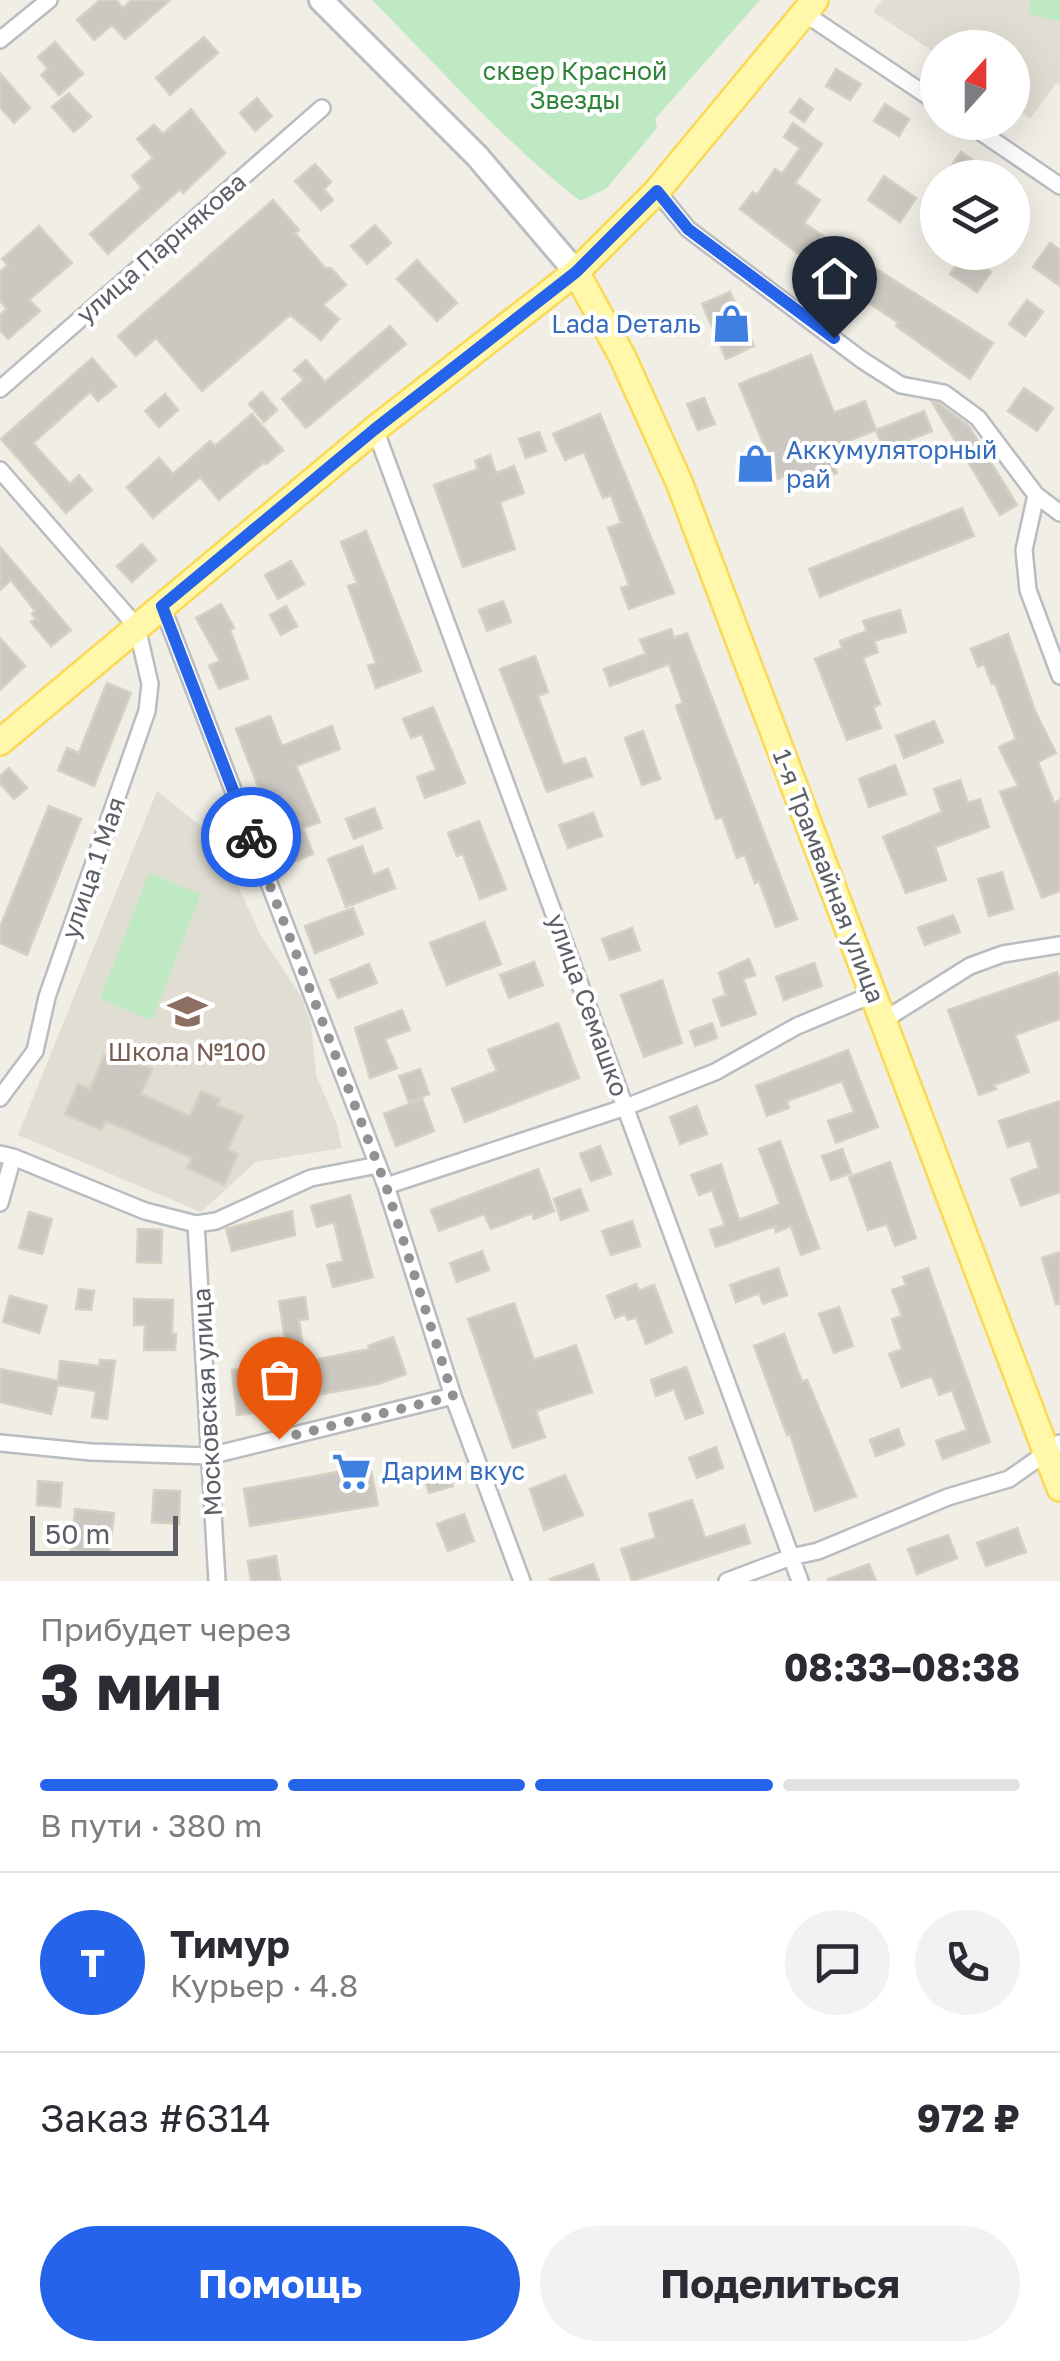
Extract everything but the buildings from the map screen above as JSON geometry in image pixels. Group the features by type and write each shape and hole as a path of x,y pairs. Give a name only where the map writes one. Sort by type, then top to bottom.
{"main road":[{"path":"321,0 477,156 576,272"},
{"path":"0,742 375,429 576,272 657,191 809,7"},
{"name":"1-я Трамвайная улица","path":"576,272 623,358 679,482 884,1020 1054,1448 1060,1488"}],"street":[{"path":"0,40 49,0"},
{"path":"809,7 920,90"},
{"name":"улица Парнякова","path":"0,388 322,108"},
{"path":"992,140 1060,186"},
{"path":"657,191 688,229 862,360 901,384 944,393 978,418 1036,495 1060,514"},
{"name":"улица Семашко","path":"375,429 800,1581"},
{"path":"0,470 137,627"},
{"path":"1036,495 1024,550 1028,590 1060,676"},
{"path":"162,606 378,1164 453,1396 522,1581"},
{"name":"улица 1 Мая","path":"0,1098 34,1051 47,997 147,711 150,684 137,627"},
{"path":"884,1020 970,966 1003,954 1060,945"},
{"path":"386,1186 626,1107 714,1072 797,1026 874,994"},
{"path":"0,1203 6,1155 145,1211 196,1224 216,1221 311,1178 378,1164"},
{"name":"Московская улица","path":"196,1224 217,1581"},
{"path":"0,1442 91,1452 210,1456 453,1396"},
{"path":"727,1581 818,1551 948,1497 1008,1480 1054,1448"}],"shaded area":[{"path":"882,0 1060,0 1060,84 1056,83 1030,119 1030,30 920,30 920,43 873,12"},
{"name":"Школа №100","path":"157,791 216,838 261,936 302,998 311,1024 316,1075 336,1122 342,1148 256,1162 201,1212 18,1135"}],"green space":[{"name":"сквер Красной Звезды","path":"372,0 760,0 655,119 657,128 606,189 580,201 499,129"},
{"path":"1031,0 1060,0 1060,21 1028,14"},
{"path":"149,873 201,894 152,1020 100,999"}],"way so far":[{"path":"251,837 386,1186 453,1396 279,1439"}],"place":[{"name":"Lada Dеталь","path":"731,324"},
{"name":"Аккумуляторный рай","path":"756,464"},
{"name":"Школа №100","path":"187,1011"},
{"name":"Дарим вкус","path":"352,1471"}],"route":[{"path":"251,837 162,606 375,429 576,272 657,191 688,229 834,338"}]}
